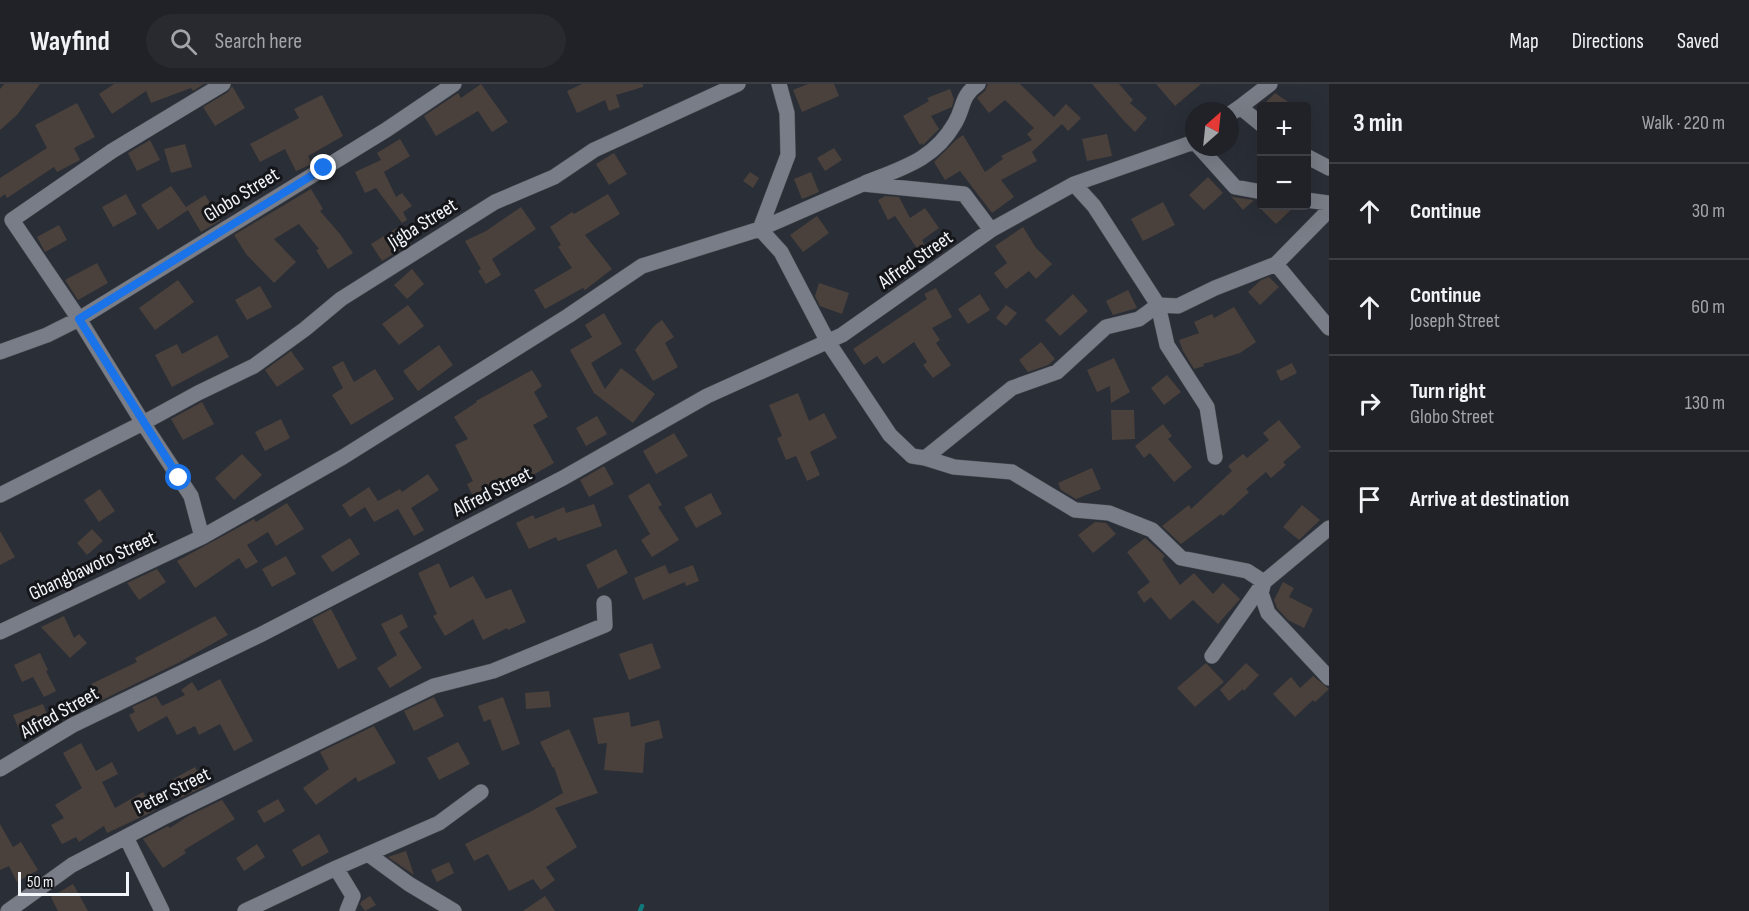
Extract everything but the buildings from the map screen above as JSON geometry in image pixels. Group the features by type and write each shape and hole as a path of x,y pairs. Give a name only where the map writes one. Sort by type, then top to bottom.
{"street":[{"path":"202,537 191,496 79,319 12,220 112,151 223,84"},
{"name":"Globo Street","path":"0,352 47,335 79,319 386,130 454,84"},
{"name":"Jigba Street","path":"0,495 254,366 305,329 341,299 495,202 554,177 594,150 738,84"},
{"path":"779,84 787,113 788,155 760,229 781,252 828,342 890,435 912,456 954,467 1012,471 1075,510 1109,513 1152,530 1181,558 1247,572 1264,582"},
{"name":"Gbangbawoto Street","path":"0,632 202,537 344,457 568,316 642,266 760,229 916,162 943,142 957,121 967,92 978,84"},
{"path":"1239,108 1270,84"},
{"path":"1239,113 1257,122"},
{"name":"Alfred Street","path":"0,769 73,725 302,614 562,478 707,396 842,335 992,230 1074,184 1185,145"},
{"path":"1207,156 1235,187 1257,191"},
{"path":"1311,159 1329,168"},
{"path":"862,184 964,194 992,230"},
{"path":"1074,184 1094,206 1158,305 1167,345 1207,407 1215,457"},
{"path":"1311,201 1329,203"},
{"path":"925,458 1012,388 1057,372 1106,327 1139,319 1158,305 1178,306 1215,288 1276,264 1329,210"},
{"path":"1276,264 1329,328"},
{"path":"1212,656 1264,582 1329,528"},
{"path":"1264,582 1261,593 1268,613 1329,678"},
{"name":"Peter Street","path":"8,911 72,865 363,720 434,686 493,671 605,625 604,603"},
{"path":"245,911 336,868 439,824 481,792"},
{"path":"126,837 162,911"},
{"path":"368,854 409,884 454,911"},
{"path":"336,868 353,896 347,911"}],"waterway":[{"path":"640,911 642,906"}],"route":[{"path":"179,478 79,319 324,168"}]}
